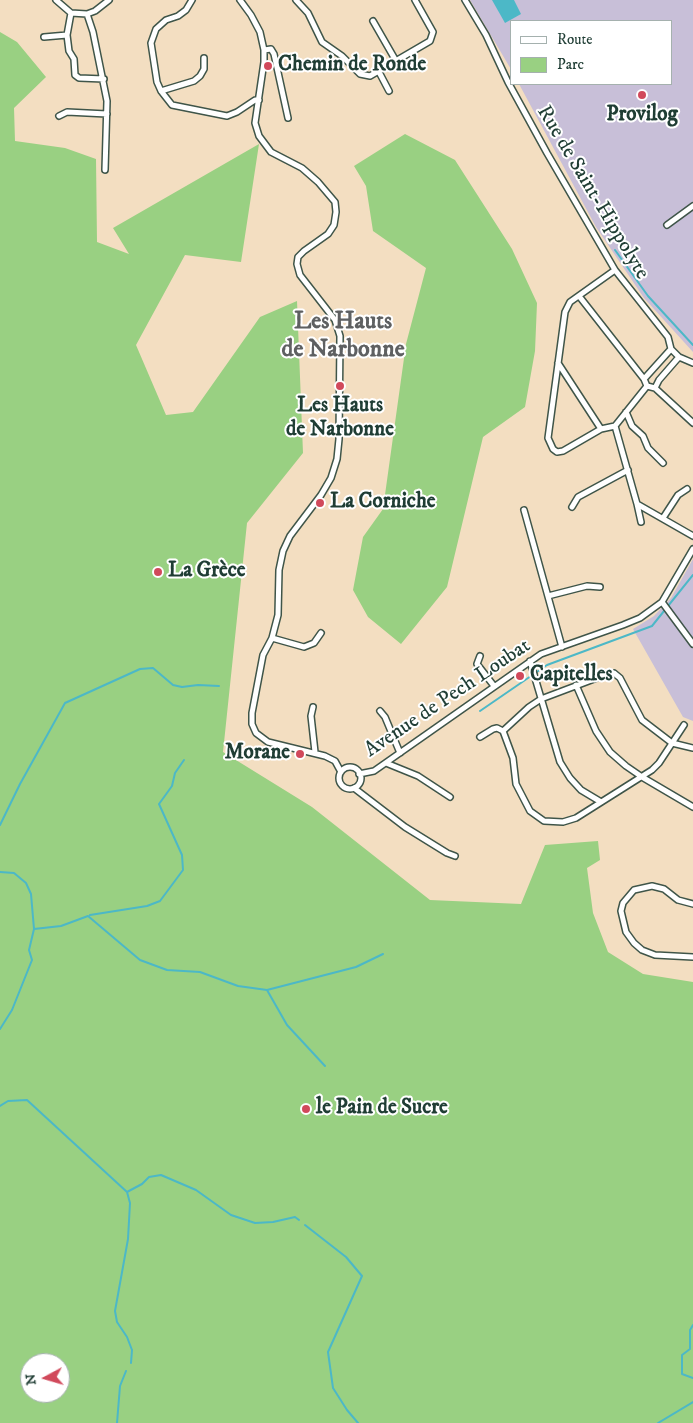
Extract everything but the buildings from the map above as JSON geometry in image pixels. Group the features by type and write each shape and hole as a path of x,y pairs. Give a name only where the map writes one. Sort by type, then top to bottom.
{"street":[{"path":"56,0 70,13 87,14 95,11 110,0"},
{"path":"192,0 186,10 178,16 166,20 156,29 151,43 156,82 161,92 172,105 227,116 255,100 259,100"},
{"path":"240,0 260,32 264,50 255,123 259,136 271,152 302,168 318,182 335,202 334,225 328,234 304,251 298,258 297,264 300,275 335,320 340,336 339,439 337,459 331,478 321,495 290,536 283,551 279,570 278,615 272,638 262,655 252,724 256,733 268,742 315,752 335,761 341,772"},
{"path":"296,0 308,13 322,42 342,56 360,74 370,76 430,42 433,32 416,0"},
{"name":"Rue de Saint-Hippolyte","path":"465,0 486,35 508,82 546,153 615,270 668,337 670,349 679,357 693,362"},
{"path":"70,13 67,34 69,51 74,59 75,75 79,78 104,79"},
{"path":"87,14 104,79 107,100 105,170"},
{"path":"373,21 396,61"},
{"path":"44,37 67,34"},
{"path":"264,50 271,49 274,54 288,118"},
{"path":"161,92 194,81 204,69 204,58"},
{"path":"379,72 389,91"},
{"path":"59,116 67,112 107,114"},
{"path":"667,225 693,206"},
{"path":"615,270 570,302 565,312 548,438 553,449 557,452 563,451 601,429 615,426 646,386"},
{"path":"578,296 644,379 646,386"},
{"path":"644,379 670,349"},
{"path":"655,388 659,380 679,357"},
{"path":"558,363 601,429"},
{"path":"646,386 655,388 693,424"},
{"path":"626,412 632,426 644,436 648,448 663,463"},
{"path":"615,426 638,504 641,522"},
{"path":"572,507 578,497 628,470"},
{"path":"663,518 678,495 687,489"},
{"path":"638,504 693,536"},
{"path":"524,510 562,647"},
{"name":"Avenue de Pech Loubat","path":"360,774 374,771 541,654 623,626 663,605 693,548"},
{"path":"548,596 587,586 600,587"},
{"path":"663,605 693,644"},
{"path":"272,638 304,647 314,643 322,634"},
{"path":"480,656 477,664 494,686"},
{"path":"530,662 560,762 570,778 581,790 601,802"},
{"path":"503,731 529,707 541,699 610,673 618,675 642,720 672,743 693,748"},
{"path":"576,685 603,743 626,766 693,807"},
{"path":"313,707 311,716 315,752"},
{"path":"380,712 385,717 400,753"},
{"path":"480,737 493,729 497,728 503,731 513,758 516,784 530,811 544,821 563,822 576,818 642,777 659,763 684,724"},
{"path":"386,763 418,776 450,797"},
{"path":"351,768 360,774 359,784 354,788 347,789 342,786 339,780 344,769 351,768"},
{"path":"354,788 405,827 446,853 455,856"},
{"path":"693,904 678,900 658,886 647,887 634,890 628,896 621,911 626,932 642,950 655,955 693,957"}],"shaded area":[{"path":"470,0 693,0 693,352 644,298 596,227 520,85 673,85 673,20 510,20 510,68"},
{"path":"693,559 693,721 683,717 633,629 654,616 671,598"}],"green space":[{"path":"0,32 17,42 46,77 14,108 15,141 65,148 96,159 97,242 129,254 113,228 259,144 241,262 185,255 136,345 166,415 193,412 260,317 297,301 303,453 247,523 223,752 312,807 430,900 521,904 545,845 598,841 600,860 587,868 593,913 608,952 643,974 693,982 693,1423 0,1423"},
{"path":"405,134 455,160 512,249 537,303 535,351 525,407 483,437 447,587 401,644 368,617 353,590 363,537 383,509 406,344 426,268 373,231 366,186 354,166"}],"water":[{"path":"492,0 514,0 521,14 505,23"}],"waterway":[{"path":"615,250 648,296 693,345"},
{"path":"480,711 547,665 652,626 693,575"},
{"path":"0,825 20,784 65,703 140,669 153,668 173,685 182,687 198,685 219,686"},
{"path":"90,915 147,906 160,901 183,870 182,855 159,804 172,786 175,773 184,760"},
{"path":"0,872 14,873 26,883 31,894 34,929 29,950 32,960 12,1010 0,1029"},
{"path":"34,929 61,926 88,916 140,960 167,970 200,972 238,986 267,990 356,967 383,954"},
{"path":"267,990 287,1025 325,1066"},
{"path":"0,1106 8,1101 27,1100 127,1192"},
{"path":"127,1192 142,1184 149,1177 161,1175 196,1190 231,1215 255,1223 273,1222 295,1217 299,1220"},
{"path":"127,1192 130,1203 128,1239 115,1311 117,1322 127,1337 132,1350 131,1363"},
{"path":"305,1225 346,1257 362,1276 328,1352 333,1388 358,1423"},
{"path":"693,1325 690,1330 690,1349 682,1355 682,1374 693,1378"},
{"path":"117,1423 120,1386 126,1371"},
{"path":"658,1423 693,1402"}],"place":[{"name":"Chemin de Ronde","path":"268,66"},
{"name":"Provilog","path":"642,95"},
{"name":"Les Hauts de Narbonne","path":"340,386"},
{"name":"La Corniche","path":"320,503"},
{"name":"La Grèce","path":"158,572"},
{"name":"Capitelles","path":"520,676"},
{"name":"Morane","path":"300,754"},
{"name":"le Pain de Sucre","path":"306,1109"}],"district":[{"name":"Les Hauts de Narbonne","path":"343,337"}]}
